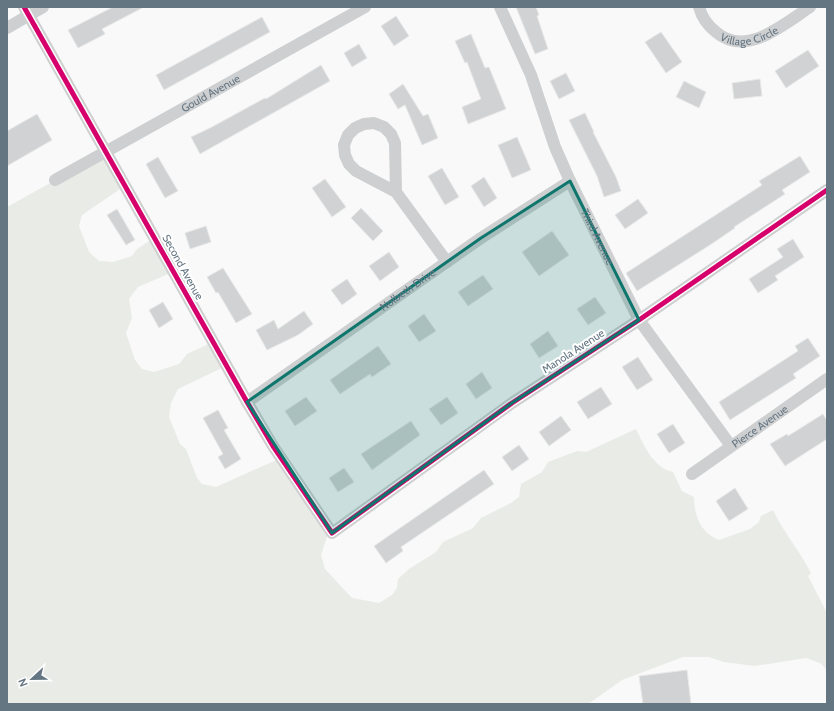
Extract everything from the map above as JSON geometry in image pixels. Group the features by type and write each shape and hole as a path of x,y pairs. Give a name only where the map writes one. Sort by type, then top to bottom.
{"street":[{"path":"7,28 26,11 43,7"},
{"name":"Gould Avenue","path":"55,180 365,7"},
{"name":"Third Avenue","path":"500,7 531,75 555,147 570,181 639,320 731,446"},
{"name":"Village Circle","path":"699,7 701,16 708,25 720,36 736,43 752,40 771,33 810,7"},
{"name":"Second Avenue","path":"26,11 247,402 273,446 332,532"},
{"path":"396,192 395,143 391,134 384,127 374,123 364,124 355,128 348,135 344,145 345,155 349,164 356,171 396,192 447,262"},
{"name":"Nolbeth Drive","path":"247,402 447,262 570,181"},
{"name":"Manola Avenue","path":"332,532 512,403 639,320 827,190"},
{"name":"Pierce Avenue","path":"692,474 827,379"}],"highlighted area":[{"path":"570,181 639,320 512,403 332,533 247,402 481,238"}],"shaded area":[{"path":"104,149 126,185 82,215 79,226 89,252 99,261 113,262 132,256 137,249 154,238 175,271 138,287 129,299 132,318 126,333 135,360 142,369 154,372 179,364 187,354 215,341 228,365 178,389 171,403 169,417 180,444 186,449 197,478 202,484 216,487 283,457 330,528 321,555 325,569 352,598 379,603 392,595 397,588 398,579 409,569 436,552 443,542 473,528 481,518 511,503 519,497 521,484 542,472 548,462 577,451 586,452 636,429 646,449 655,461 666,470 673,472 682,491 694,497 697,517 703,528 713,537 719,540 750,529 759,522 761,516 773,510 811,573 808,576 827,613 827,672 820,663 806,658 755,666 724,662 709,657 683,657 622,680 588,704 7,704 7,207 70,172"}],"building":[{"path":"113,7 144,7 102,29 105,34 78,48 68,30"},
{"path":"516,7 536,7 539,15 537,16 548,49 535,54"},
{"path":"396,16 409,36 394,46 381,26"},
{"path":"262,17 270,32 164,90 156,75"},
{"path":"661,32 682,62 666,73 645,42"},
{"path":"471,34 485,68 489,67 506,109 468,124 462,107 481,99 467,62 465,63 455,41"},
{"path":"359,44 367,58 352,67 344,53"},
{"path":"808,50 819,66 786,88 775,71"},
{"path":"321,65 330,81 200,154 191,137 265,98 266,99"},
{"path":"566,73 575,91 559,99 550,81"},
{"path":"760,79 762,96 734,99 732,83"},
{"path":"684,81 706,92 699,108 676,97"},
{"path":"403,84 423,116 428,114 438,138 422,145 405,105 398,109 389,94"},
{"path":"585,113 616,177 621,191 604,197 597,176 569,120"},
{"path":"37,114 52,140 7,166 7,131"},
{"path":"517,137 531,170 512,178 498,145"},
{"path":"800,156 810,172 782,190 785,194 734,227 735,228 710,245 637,291 626,273 762,185 759,181"},
{"path":"158,157 178,191 165,198 146,164"},
{"path":"442,168 459,197 445,205 428,176"},
{"path":"484,177 497,198 484,207 471,186"},
{"path":"325,179 346,207 332,217 312,188"},
{"path":"638,199 648,213 625,229 615,215"},
{"path":"361,208 383,231 373,241 351,218"},
{"path":"117,209 135,240 126,245 107,215"},
{"path":"206,226 211,242 190,249 185,233"},
{"path":"552,231 569,255 539,276 522,252"},
{"path":"793,239 804,257 775,276 778,280 758,293 749,279 783,257 777,249"},
{"path":"389,252 399,267 380,281 369,266"},
{"path":"223,268 252,314 236,323 218,292 216,293 207,277"},
{"path":"483,275 493,289 468,306 458,292"},
{"path":"347,279 357,294 342,305 331,290"},
{"path":"595,297 606,313 588,325 577,309"},
{"path":"163,302 173,319 159,328 149,310"},
{"path":"304,311 313,324 298,335 267,350 256,330 274,320 278,329"},
{"path":"424,314 436,331 419,342 408,326"},
{"path":"548,331 558,346 539,358 530,344"},
{"path":"808,338 820,356 793,374 796,378 730,420 719,402 798,351 795,346"},
{"path":"378,346 391,364 372,377 370,374 340,394 330,380"},
{"path":"638,357 653,380 637,390 622,367"},
{"path":"482,372 492,388 476,399 466,384"},
{"path":"601,387 612,404 588,419 577,402"},
{"path":"306,397 317,411 295,426 285,411"},
{"path":"447,397 458,413 441,425 429,409"},
{"path":"218,410 228,428 224,430 241,459 225,469 218,457 223,454 203,418"},
{"path":"823,414 827,421 827,439 785,466 770,444 787,434 788,436"},
{"path":"561,416 571,430 549,446 539,432"},
{"path":"411,421 420,435 372,470 361,454"},
{"path":"673,424 685,443 669,453 657,434"},
{"path":"519,445 529,459 512,471 502,457"},
{"path":"344,468 354,482 338,492 329,478"},
{"path":"484,470 494,484 401,547 403,551 386,563 374,546"},
{"path":"735,488 748,509 729,521 716,501"},
{"path":"687,670 691,704 643,704 639,676"}],"cycle path":[{"path":"24,7 247,402 273,446 332,533 512,403 639,320 827,190"}]}
